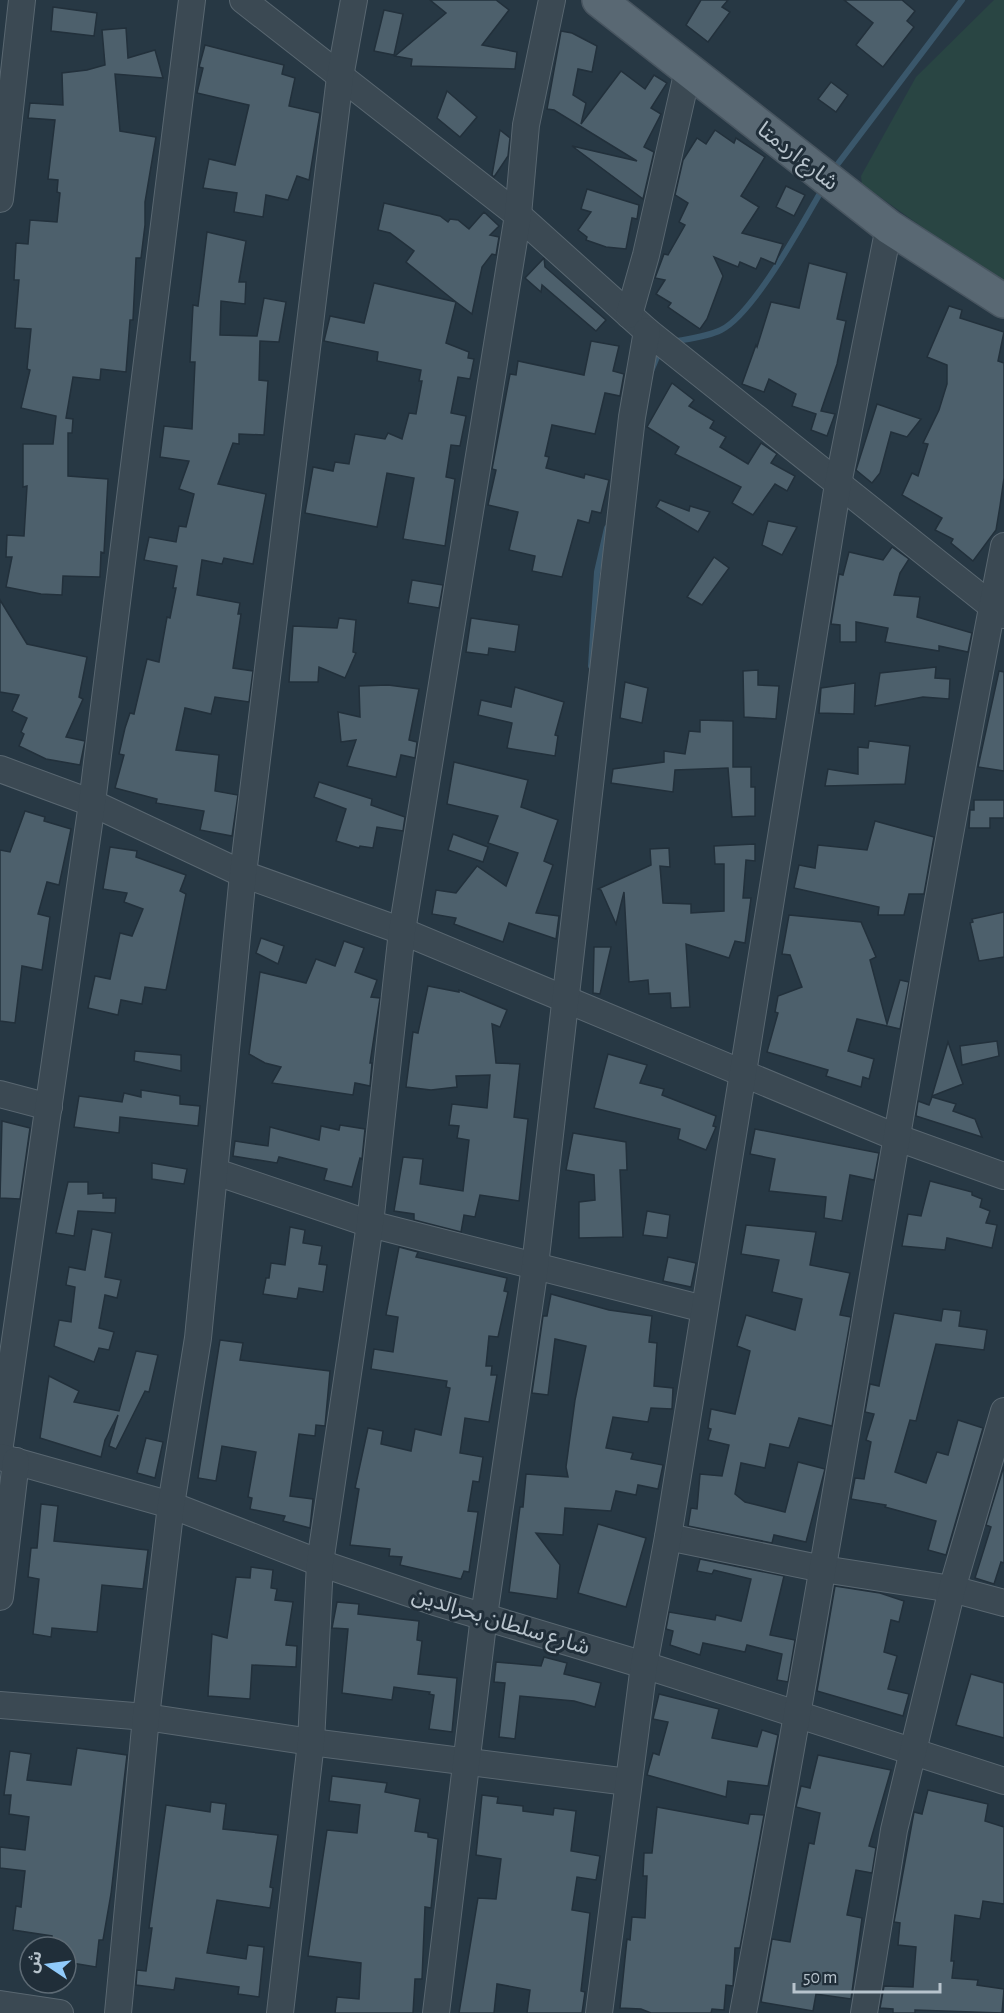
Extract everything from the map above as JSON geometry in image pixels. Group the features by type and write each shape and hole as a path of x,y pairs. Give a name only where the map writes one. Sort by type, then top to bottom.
{"main road":[{"name":"شارع اردمتا","path":"599,0 889,227 1004,301"}],"street":[{"path":"0,199 22,0"},
{"path":"0,1597 5,1454 49,1107 92,803 192,0"},
{"path":"243,0 518,215 638,323 998,611"},
{"path":"118,2013 146,1717 171,1505 198,1338 216,1172 243,874 340,77 354,0"},
{"path":"280,2013 311,1742 320,1563 370,1224 402,931 518,215 526,125 552,0"},
{"path":"436,2013 484,1616 535,1266 632,417 638,323 646,255 688,70"},
{"path":"599,2013 644,1665 668,1536 838,484 889,227"},
{"path":"743,2013 800,1714 898,1138 998,611 1004,546"},
{"path":"0,769 92,803 243,874 402,931 743,1071 898,1138 1004,1176"},
{"path":"0,1094 49,1107"},
{"path":"216,1172 370,1224 704,1309"},
{"path":"864,2013 894,1830 952,1589 1004,1411"},
{"name":"شارع سلطان بحرالدين","path":"5,1454 171,1505 320,1563 800,1714 1004,1781"},
{"path":"668,1536 823,1569 952,1589 1004,1603"},
{"path":"0,1705 146,1717 311,1742 628,1782"},
{"path":"0,2004 60,2013"}],"green space":[{"path":"994,0 1004,0 1004,286 862,184 861,176 916,77"}],"building":[{"path":"430,0 496,0 509,10 482,45 517,52 515,69 411,66 412,59 395,56 446,13"},
{"path":"701,0 728,0 722,7 730,12 708,42 686,25"},
{"path":"844,0 902,0 915,11 907,21 914,27 883,67 856,45 873,23"},
{"path":"53,7 97,13 94,36 51,31"},
{"path":"384,10 403,14 394,55 374,51"},
{"path":"126,28 128,58 155,50 163,78 115,74 120,131 156,137 145,202 141,258 136,258 133,320 130,320 126,372 101,369 100,380 73,377 66,418 73,419 72,433 68,433 68,476 108,479 104,553 101,552 100,577 63,576 62,595 41,594 6,587 12,557 6,557 7,535 24,536 27,486 23,487 23,444 53,444 56,416 21,408 30,370 27,369 31,329 15,328 19,280 14,280 16,243 28,244 30,220 57,222 60,193 57,192 58,180 48,179 55,120 28,118 30,103 63,105 62,73 105,65 102,30"},
{"path":"561,31 572,33 597,46 592,72 578,69 573,95 586,103 581,124 621,71 645,89 654,75 667,83 651,108 661,114 644,147 654,152 643,199 572,146 637,161 554,110 547,109"},
{"path":"205,45 284,65 282,74 295,78 289,106 320,113 309,180 297,176 288,200 266,195 263,217 234,212 237,193 203,188 209,159 235,165 249,105 197,93 203,68 199,67"},
{"path":"831,82 848,95 836,112 818,99"},
{"path":"447,91 477,117 460,137 437,118"},
{"path":"500,130 510,138 508,156 494,177 492,175"},
{"path":"715,130 734,143 736,138 765,157 741,196 759,207 742,233 783,244 775,264 761,258 756,269 740,262 738,267 714,257 723,276 707,319 700,329 668,307 671,303 656,294 665,280 655,278 664,254 668,255 685,225 679,222 688,203 675,195 683,160 697,138 706,144"},
{"path":"786,186 805,195 794,216 776,207"},
{"path":"587,189 639,205 637,219 632,218 626,249 606,247 586,240 587,237 578,230 591,212 581,209"},
{"path":"384,203 440,216 448,222 450,219 458,220 469,229 484,212 499,226 490,235 499,237 496,255 492,254 482,267 472,314 406,262 414,251 390,233 378,230"},
{"path":"207,232 246,241 239,282 246,282 245,304 221,301 220,335 257,336 264,298 286,302 279,342 260,341 259,380 268,381 264,435 239,434 239,444 233,443 218,484 266,494 253,564 224,558 222,564 202,560 197,595 240,603 238,614 241,614 233,668 253,671 249,702 215,697 211,714 185,708 176,750 219,755 215,791 238,795 232,836 200,830 204,811 156,803 157,799 115,788 124,755 119,754 125,728 130,713 134,714 147,659 159,662 167,617 170,618 176,588 173,588 177,566 144,560 149,537 176,542 179,526 186,527 194,494 179,489 189,461 160,457 164,426 192,429 195,362 190,362 193,305 198,306"},
{"path":"544,258 545,267 606,320 596,331 542,285 541,292 525,278"},
{"path":"809,263 847,273 837,319 846,321 837,364 821,411 835,414 827,436 811,430 816,414 792,406 796,394 769,379 764,392 742,384 756,345 757,347 771,302 799,308"},
{"path":"374,283 456,302 446,343 469,352 468,358 474,359 470,379 458,377 451,413 466,416 460,446 451,445 446,477 455,479 445,546 403,539 414,478 387,473 377,527 305,513 313,467 333,471 335,462 349,464 355,434 385,439 388,433 402,439 409,413 416,414 422,381 419,381 421,370 377,361 378,352 324,341 330,316 364,323"},
{"path":"949,306 962,310 960,318 1004,332 998,361 1004,363 1004,478 996,530 973,561 951,543 953,539 935,530 942,518 902,495 912,473 918,476 928,444 923,443 939,410 947,384 947,365 927,357"},
{"path":"591,341 619,346 613,371 624,374 620,396 605,393 595,434 552,425 545,456 549,457 546,468 584,478 585,474 609,480 601,513 592,511 589,523 578,520 562,577 532,571 535,556 509,550 518,512 488,505 496,470 492,469 510,374 516,375 518,361 584,375"},
{"path":"672,383 694,400 689,406 714,421 710,428 726,437 720,447 748,464 761,443 777,454 771,463 795,476 787,491 775,484 753,515 732,503 741,487 675,454 679,447 647,427"},
{"path":"877,404 921,419 907,437 891,432 880,473 872,483 856,470"},
{"path":"660,500 689,511 690,506 710,512 698,532 656,507"},
{"path":"768,521 797,527 782,555 762,545"},
{"path":"892,547 909,559 900,573 894,595 920,597 917,617 972,633 968,652 939,646 939,651 885,642 888,628 856,622 856,642 840,642 840,625 831,624 839,574 843,575 849,552 883,560"},
{"path":"714,557 729,568 702,605 687,597"},
{"path":"412,580 443,585 439,608 408,603"},
{"path":"0,600 27,644 87,657 79,697 83,699 66,737 85,741 80,765 46,759 19,746 24,734 21,732 27,718 12,711 19,695 0,692"},
{"path":"339,618 356,620 353,652 356,653 345,678 319,667 318,682 289,682 293,626 337,628"},
{"path":"471,618 519,625 515,652 489,648 488,655 466,652"},
{"path":"936,667 935,678 950,679 949,699 923,697 875,706 880,673"},
{"path":"758,670 758,685 779,686 776,719 744,717 743,671"},
{"path":"999,671 1004,672 1004,771 978,767"},
{"path":"625,682 648,688 642,723 620,718"},
{"path":"855,683 854,714 819,713 821,688"},
{"path":"388,685 419,689 409,740 417,742 415,758 401,755 396,777 347,766 356,740 341,742 338,712 360,717 359,686"},
{"path":"515,687 564,702 555,735 558,736 555,756 507,748 512,723 478,715 481,700 511,707"},
{"path":"700,720 733,721 733,767 751,767 751,787 755,787 755,816 732,817 728,768 675,770 673,792 611,783 613,769 664,762 664,751 685,754 689,731 700,732"},
{"path":"869,741 910,746 905,784 825,786 828,769 858,774 858,747 868,748"},
{"path":"454,762 528,780 521,807 558,820 544,861 553,865 536,913 559,916 556,939 509,923 503,942 454,924 456,918 432,914 436,890 456,893 477,866 506,886 518,853 488,843 498,816 447,804"},
{"path":"319,782 372,799 371,805 405,817 403,831 377,827 373,848 360,846 359,848 336,841 346,809 314,797"},
{"path":"974,800 1004,800 1004,818 990,818 990,828 969,828 970,810 974,810"},
{"path":"25,811 45,817 44,821 71,829 59,885 47,882 38,914 50,917 42,970 22,966 15,1023 0,1021 0,850 10,852"},
{"path":"875,821 934,837 924,894 909,894 904,915 878,915 879,907 794,888 799,865 815,868 818,845 867,850"},
{"path":"453,834 488,847 483,862 448,850"},
{"path":"755,844 755,861 746,860 743,898 751,898 745,943 735,941 729,958 686,944 690,1007 671,1008 670,993 649,994 648,980 629,982 624,892 616,924 601,890 598,889 651,865 650,849 669,848 670,867 660,866 663,903 691,904 691,913 724,911 724,864 715,864 714,846"},
{"path":"110,847 137,851 136,857 186,875 180,891 186,894 166,990 145,987 142,1004 121,1000 118,1015 88,1008 95,976 110,979 120,933 132,936 143,909 124,902 127,893 103,889"},
{"path":"1004,912 1004,957 979,961 970,923 973,922 972,919"},
{"path":"789,915 861,922 876,957 870,960 887,1024 900,980 909,982 900,1029 857,1019 848,1051 874,1059 869,1079 863,1077 861,1087 826,1076 828,1070 767,1052 778,1013 775,1012 778,996 802,987 790,955 782,954"},
{"path":"261,938 284,946 278,964 256,953"},
{"path":"344,941 364,948 355,972 377,980 371,997 380,998 370,1063 372,1063 370,1086 355,1083 353,1095 272,1083 281,1067 265,1063 249,1054 260,972 306,983 316,959 335,966"},
{"path":"594,947 611,947 600,994 593,993"},
{"path":"428,986 459,992 459,990 507,1010 500,1027 492,1024 496,1063 520,1064 514,1117 528,1119 519,1201 480,1195 475,1217 464,1215 461,1232 414,1220 414,1214 394,1211 403,1157 423,1159 420,1184 463,1191 469,1140 457,1138 459,1126 449,1125 452,1104 487,1108 490,1075 456,1076 457,1087 431,1090 406,1087 413,1032 418,1033"},
{"path":"997,1041 999,1056 962,1065 960,1046"},
{"path":"948,1042 963,1084 932,1096"},
{"path":"135,1051 181,1055 181,1071 134,1061"},
{"path":"608,1054 647,1065 640,1083 664,1089 662,1095 716,1116 713,1126 716,1127 706,1150 678,1139 680,1129 594,1108"},
{"path":"141,1090 180,1096 180,1104 200,1106 198,1126 120,1117 119,1133 74,1127 79,1096 122,1102 124,1093 141,1097"},
{"path":"932,1097 956,1104 953,1111 975,1119 982,1137 916,1116 918,1101 929,1105"},
{"path":"2,1121 30,1128 20,1199 0,1198"},
{"path":"340,1125 365,1129 362,1159 360,1158 352,1187 324,1180 327,1169 279,1157 277,1163 233,1156 235,1141 268,1146 270,1127 319,1140 321,1126 339,1130"},
{"path":"755,1129 879,1153 874,1180 850,1175 842,1221 824,1218 826,1197 769,1191 775,1159 750,1154"},
{"path":"573,1133 626,1142 627,1170 620,1170 623,1237 579,1238 579,1202 595,1200 594,1175 566,1170"},
{"path":"152,1163 187,1169 184,1184 152,1179"},
{"path":"930,1181 972,1192 972,1195 982,1199 980,1207 990,1211 986,1223 997,1225 992,1248 947,1238 945,1250 902,1246 908,1214 921,1216"},
{"path":"68,1182 88,1182 88,1194 103,1193 103,1198 116,1198 115,1213 78,1211 74,1236 56,1233"},
{"path":"647,1211 670,1215 667,1238 643,1235"},
{"path":"746,1225 816,1232 810,1265 850,1273 840,1315 851,1317 832,1426 799,1418 789,1448 770,1444 765,1468 741,1463 735,1494 745,1502 785,1512 798,1462 825,1469 806,1542 774,1535 772,1543 688,1526 691,1508 697,1509 700,1474 722,1476 729,1445 708,1440 711,1429 708,1428 711,1409 735,1414 750,1351 737,1346 746,1315 795,1330 802,1299 772,1292 779,1260 741,1254"},
{"path":"290,1227 305,1230 303,1243 322,1246 319,1264 327,1265 323,1292 299,1288 297,1299 263,1294 266,1278 269,1278 271,1263 285,1265"},
{"path":"92,1229 112,1233 105,1277 121,1280 117,1298 105,1295 99,1328 114,1332 109,1350 99,1348 94,1362 54,1346 59,1320 71,1322 75,1287 66,1285 69,1267 85,1270"},
{"path":"399,1247 418,1252 416,1257 507,1278 504,1291 508,1292 498,1337 489,1336 486,1366 492,1366 491,1375 497,1375 489,1422 465,1418 460,1453 483,1457 479,1482 473,1481 468,1511 478,1512 469,1572 464,1571 461,1579 400,1565 402,1557 389,1556 390,1549 350,1545 359,1489 355,1488 368,1428 383,1431 381,1444 411,1451 415,1429 441,1435 450,1388 446,1387 447,1381 371,1369 374,1349 393,1352 398,1317 386,1315"},
{"path":"668,1257 696,1263 691,1287 663,1281"},
{"path":"551,1294 609,1310 652,1316 649,1342 657,1343 654,1386 673,1388 672,1409 651,1408 648,1422 613,1417 606,1448 633,1453 631,1459 663,1465 658,1489 638,1485 636,1495 616,1491 611,1511 565,1508 563,1535 536,1533 560,1565 557,1599 509,1592 526,1474 568,1477 566,1467 575,1400 586,1346 555,1339 548,1395 532,1393 543,1316 547,1316"},
{"path":"943,1309 961,1311 959,1326 987,1330 984,1350 936,1344 916,1421 910,1420 895,1472 926,1483 937,1452 948,1455 958,1420 983,1428 946,1555 928,1550 936,1521 885,1507 886,1505 851,1499 855,1478 864,1479 871,1442 866,1440 874,1414 865,1412 870,1384 879,1386 894,1313 941,1321"},
{"path":"220,1340 243,1343 240,1360 330,1371 325,1426 316,1425 315,1436 299,1434 290,1496 313,1499 310,1528 283,1521 285,1516 250,1509 252,1498 248,1497 256,1452 222,1446 216,1481 198,1478"},
{"path":"136,1351 158,1355 149,1392 145,1391 116,1449 109,1446 118,1415 105,1440 101,1457 40,1438 49,1376 79,1391 74,1402 119,1411"},
{"path":"146,1438 163,1442 155,1478 137,1473"},
{"path":"1004,1466 1004,1563 1001,1562 994,1584 975,1578 991,1527 986,1525"},
{"path":"41,1504 58,1506 54,1541 148,1550 143,1589 102,1585 97,1632 52,1628 51,1637 33,1634 39,1579 28,1577 31,1548 37,1548"},
{"path":"598,1524 646,1538 626,1607 578,1593"},
{"path":"700,1559 784,1576 770,1635 795,1640 788,1682 777,1680 782,1654 747,1645 745,1652 703,1643 700,1655 670,1645 673,1631 666,1629 669,1612 715,1620 716,1615 741,1621 751,1579 714,1570 712,1574 697,1571"},
{"path":"251,1567 273,1570 271,1588 277,1589 275,1600 293,1602 286,1645 297,1646 296,1667 252,1665 250,1699 208,1696 212,1634 227,1638 236,1577 250,1578"},
{"path":"835,1586 880,1593 904,1601 899,1622 891,1620 884,1652 897,1656 888,1689 909,1694 903,1716 817,1691"},
{"path":"337,1602 359,1604 358,1614 419,1621 417,1640 422,1641 418,1674 457,1678 452,1732 429,1729 434,1695 429,1694 430,1692 394,1687 392,1700 342,1693 348,1629 332,1628"},
{"path":"544,1657 567,1663 564,1674 601,1683 595,1707 574,1701 520,1696 515,1739 499,1737 505,1683 494,1682 496,1662 541,1666"},
{"path":"971,1674 1004,1683 1004,1738 956,1725"},
{"path":"659,1694 719,1709 712,1738 757,1747 762,1730 778,1735 768,1786 728,1781 726,1797 647,1775 653,1753 659,1755 668,1722 653,1719"},
{"path":"77,1748 127,1755 111,1894 103,1940 99,1940 96,1967 78,1964 78,1935 46,1935 13,1930 16,1906 21,1907 25,1871 0,1868 0,1847 25,1850 29,1817 9,1814 11,1795 4,1795 10,1751 31,1754 27,1780 71,1785"},
{"path":"818,1755 891,1770 869,1846 876,1848 872,1873 856,1870 847,1915 862,1918 851,1999 816,1994 813,2011 761,2002 772,1939 790,1942 809,1843 814,1844 820,1813 796,1807 801,1786 810,1788"},
{"path":"332,1776 387,1783 385,1792 420,1799 415,1831 428,1833 428,1837 438,1839 431,1908 425,1907 422,1979 415,1979 413,2013 335,2013 337,1997 359,1999 361,1963 308,1956 327,1830 357,1833 360,1805 329,1801"},
{"path":"928,1790 988,1804 985,1821 1004,1827 1004,1904 983,1901 980,1919 955,1915 951,1961 954,1961 952,1978 978,1980 977,1985 1004,1989 1002,2013 915,2010 915,2013 893,2013 893,2009 880,2008 884,1986 913,1987 916,1947 898,1945 900,1923 894,1922 914,1812 922,1814"},
{"path":"482,1795 498,1797 497,1803 523,1806 523,1811 553,1815 554,1808 576,1811 571,1851 600,1856 596,1880 577,1877 572,1910 590,1913 581,1991 585,1992 582,2013 527,2013 530,1990 497,1984 494,2013 459,2013 478,1898 496,1899 501,1859 476,1855"},
{"path":"211,1802 226,1804 223,1829 278,1835 270,1887 273,1888 270,1908 217,1900 207,1953 246,1959 248,1945 264,1947 259,1997 238,1994 239,1987 176,1978 174,1990 136,1985 137,1970 146,1971 152,1928 149,1928 166,1805 210,1812"},
{"path":"657,1807 748,1824 750,1814 764,1815 740,1948 735,1948 733,1986 726,1985 724,2010 712,2009 711,2013 651,2013 641,2009 620,2008 627,1939 630,1940 632,1917 645,1918 647,1876 643,1876 644,1853 652,1853"}],"waterway":[{"path":"837,165 962,0"},
{"path":"671,342 710,334 734,321 775,269 819,195"},
{"path":"651,371 660,350"},
{"path":"591,666 597,572 607,528"}]}
